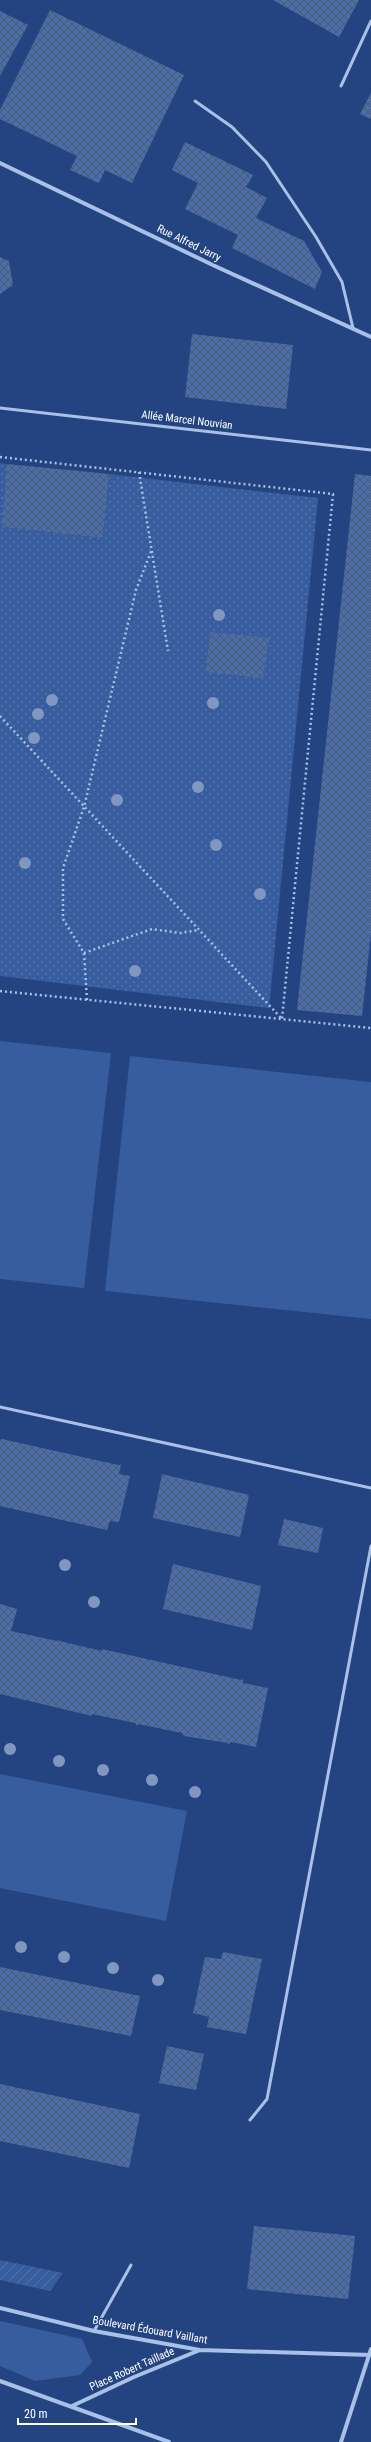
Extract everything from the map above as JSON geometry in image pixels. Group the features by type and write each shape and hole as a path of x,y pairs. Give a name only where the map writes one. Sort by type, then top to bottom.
{"street":[{"name":"Rue Alfred Jarry","path":"0,163 217,267 371,337"},
{"name":"Boulevard Édouard Vaillant","path":"0,2308 94,2331 200,2350 369,2355"},
{"path":"341,2442 371,2349"},
{"name":"Place Robert Taillade","path":"72,2406 134,2377 200,2350"},
{"path":"0,2381 169,2442"}],"lane":[{"path":"341,86 371,21"},
{"path":"195,100 232,127 266,162 316,237 342,282 353,328"},
{"name":"Allée Marcel Nouvian","path":"0,408 371,450"},
{"path":"0,1407 371,1488"},
{"path":"250,2120 267,2099 371,1546"},
{"path":"94,2331 131,2266"}],"path":[{"path":"0,457 333,494 282,1019"},
{"path":"139,472 168,651"},
{"path":"87,1000 84,953 63,919 63,868 84,807 136,590 152,549"},
{"path":"0,716 282,1019"},
{"path":"84,953 152,929 180,932 199,930"},
{"path":"0,991 371,1028"}],"shaded area":[{"path":"0,463 7,464 3,527 103,538 109,474 318,498 269,1008 0,976"},
{"path":"0,1041 111,1053 84,1288 0,1279"},
{"path":"130,1056 371,1082 371,1319 105,1291"},
{"path":"0,1774 187,1811 166,1921 0,1888"},
{"path":"0,2260 63,2273 50,2291 0,2280"},
{"path":"0,2321 82,2339 92,2362 80,2375 35,2381 0,2366"}],"building":[{"path":"273,0 359,0 339,37"},
{"path":"50,10 184,75 132,183 105,170 99,183 70,170 77,156 0,119 0,110"},
{"path":"0,11 28,25 0,76"},
{"path":"371,93 371,119 360,114"},
{"path":"185,142 253,175 246,187 267,198 256,218 304,241 322,272 315,289 232,248 238,235 185,209 198,183 172,170"},
{"path":"0,257 9,261 13,285 0,294"},
{"path":"192,334 293,345 286,409 185,397"},
{"path":"7,464 109,474 103,538 2,527"},
{"path":"355,474 371,476 371,933 362,1016 297,1010"},
{"path":"210,632 269,638 263,678 206,672"},
{"path":"2,1439 118,1465 121,1464 119,1474 130,1476 119,1522 110,1521 107,1530 0,1506 0,1440"},
{"path":"162,1474 249,1495 240,1537 153,1518"},
{"path":"284,1519 323,1528 318,1553 278,1545"},
{"path":"173,1564 261,1586 252,1630 163,1609"},
{"path":"0,1604 17,1609 11,1631 57,1641 59,1640 102,1651 102,1649 241,1680 243,1679 243,1683 268,1688 256,1747 231,1742 228,1745 228,1743 184,1736 182,1733 138,1724 138,1726 135,1723 92,1714 92,1716 0,1694"},
{"path":"223,1952 262,1959 246,2034 207,2027 209,2017 193,2013 205,1957 221,1959"},
{"path":"0,1967 140,1996 131,2036 0,2010"},
{"path":"167,2046 204,2054 196,2090 159,2083"},
{"path":"0,2084 140,2114 129,2168 0,2141"},
{"path":"254,2226 355,2236 348,2299 247,2289"}]}
